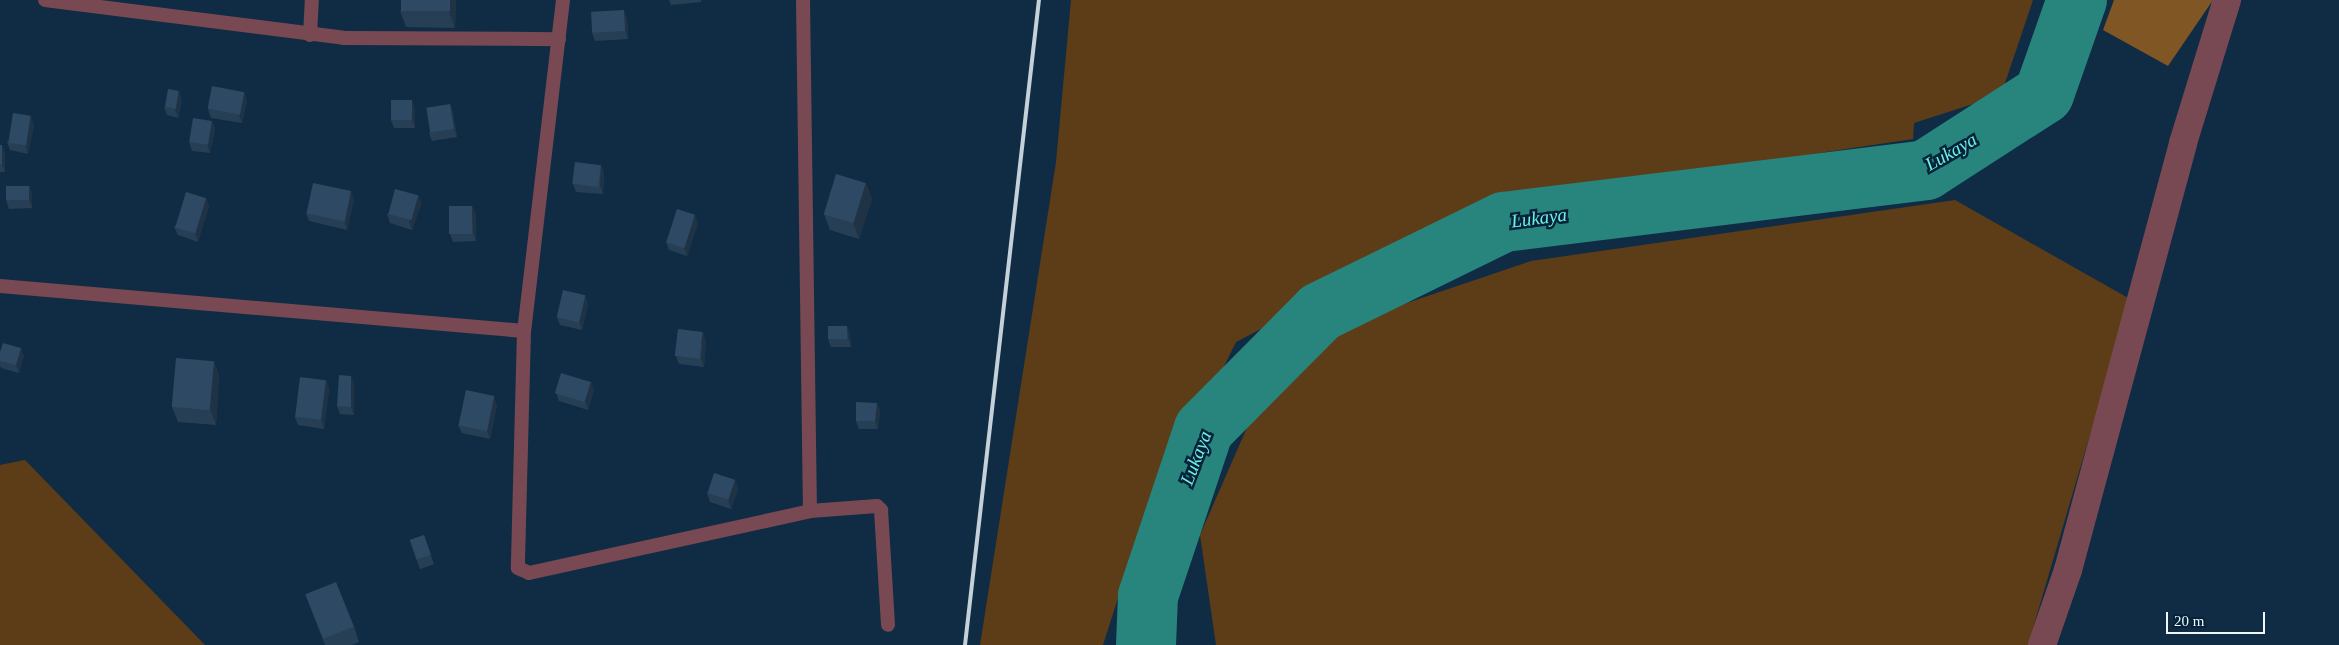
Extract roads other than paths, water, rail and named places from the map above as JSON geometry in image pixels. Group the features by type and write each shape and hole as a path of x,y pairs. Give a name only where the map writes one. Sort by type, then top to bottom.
{"street":[{"path":"2042,645 2068,570 2183,143 2227,0"}],"lane":[{"path":"45,0 310,35 559,39"},
{"path":"310,35 312,0"},
{"path":"563,0 524,331 518,568 522,572 810,511 880,508 888,625"},
{"path":"803,0 810,511"},
{"path":"0,286 524,331"}],"waterway":[{"name":"Lukaya","path":"1146,645 1148,596 1204,429 1320,312 1504,222 1926,170 2044,94 2077,0"}],"railway":[{"path":"965,645 1039,0"}]}
